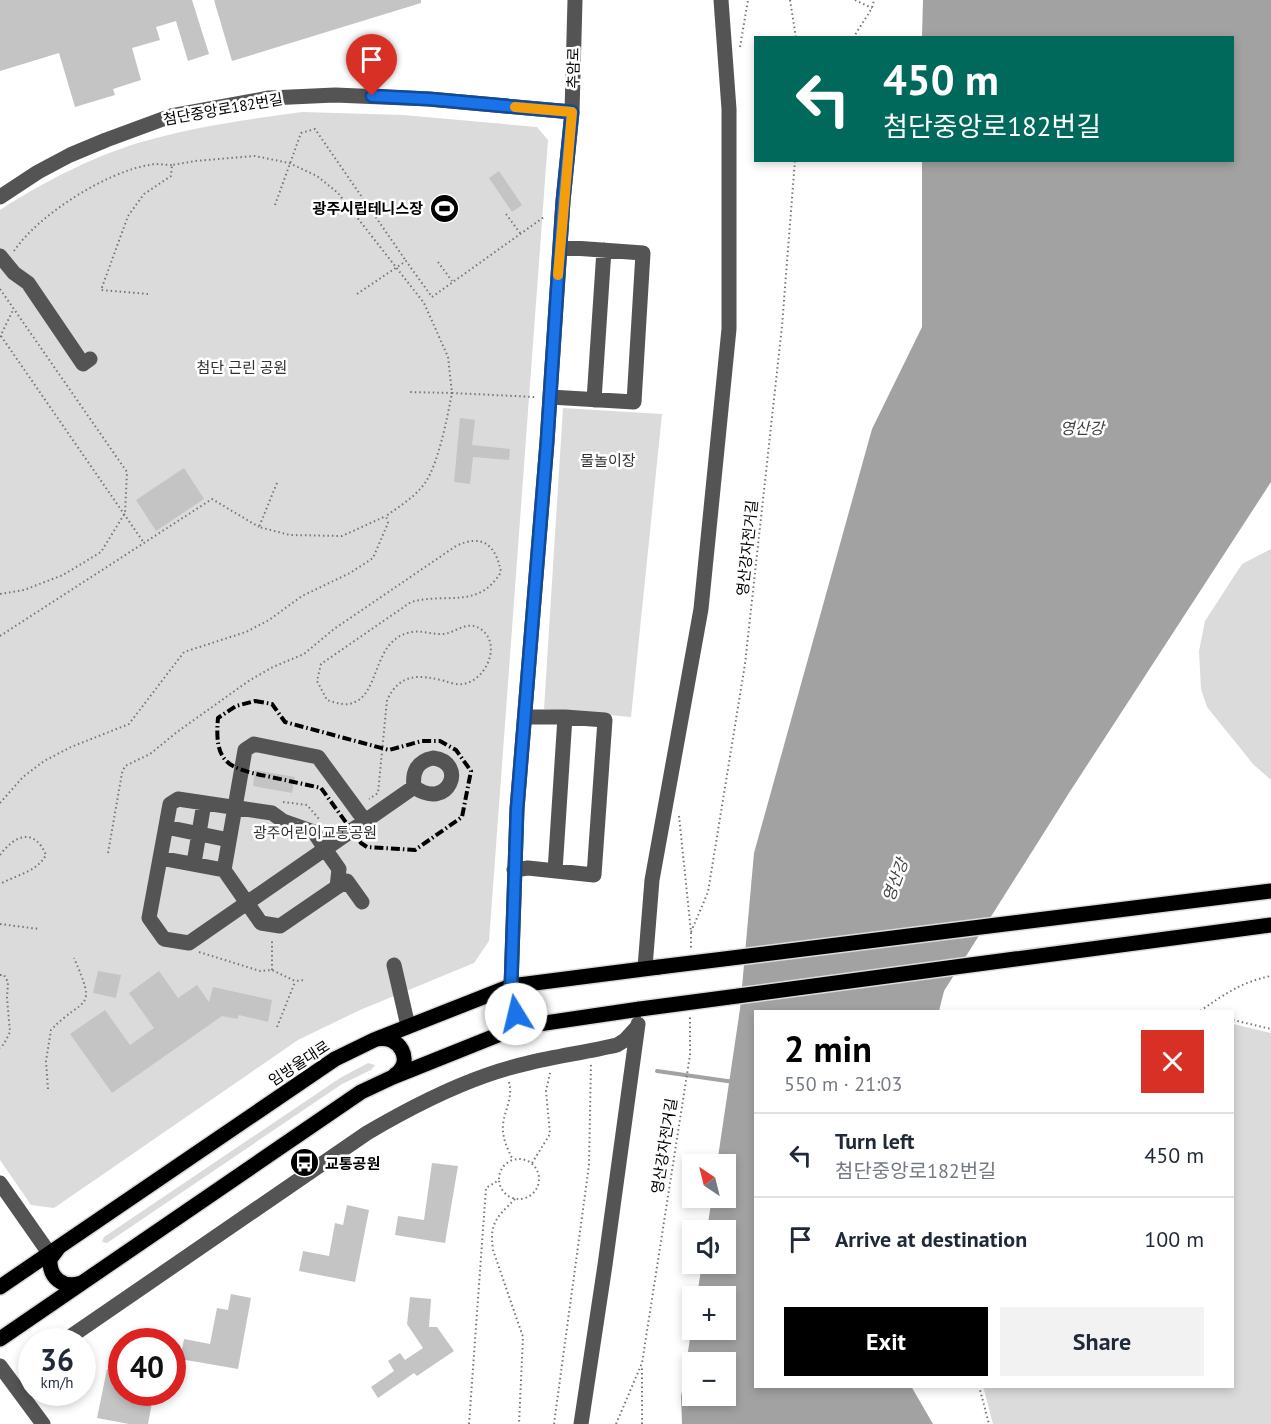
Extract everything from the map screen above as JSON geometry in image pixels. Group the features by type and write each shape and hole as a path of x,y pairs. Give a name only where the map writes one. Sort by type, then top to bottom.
{"main road":[{"name":"임방울대로","path":"0,1287 335,1059 374,1040 511,986 1271,891"},
{"path":"0,1339 362,1092 393,1077 508,1031 640,1010 1271,925"},
{"path":"374,1040 386,1038 393,1040 402,1049 405,1055 402,1068 393,1077"},
{"path":"55,1249 50,1266 55,1278 67,1285 74,1285 88,1279"}],"street":[{"name":"추암로","path":"508,1031 516,1014 511,986 517,809 526,717 543,397 572,112 574,0"},
{"path":"652,967 652,880 701,609 729,329 729,109 721,0"},
{"name":"첨단중앙로182번길","path":"0,197 38,172 70,155 160,120 269,98 335,95 417,98 572,112"},
{"path":"543,397 634,402 643,253 560,247"},
{"path":"594,400 603,250"},
{"path":"4,260 28,283 83,364 90,359"},
{"path":"514,870 528,868 594,875 605,720 526,717"},
{"path":"555,871 565,717"},
{"path":"224,870 245,750 254,744 318,757 360,815"},
{"path":"337,887 339,869 325,849 314,832 282,821 272,813 178,799 170,804 149,918 164,939 189,943 325,849 360,815 414,787"},
{"path":"194,863 204,803"},
{"path":"166,827 229,840"},
{"path":"160,858 224,870 261,923 280,926 347,881 362,902"},
{"path":"394,965 408,1026"},
{"path":"581,1424 640,1010"},
{"path":"83,1328 367,1133 441,1092 504,1069 617,1045 637,1027"},
{"path":"0,1183 55,1249"},
{"path":"0,1366 43,1424"}],"path":[{"path":"790,0 796,36"},
{"path":"855,0 872,8"},
{"path":"854,36 872,8 874,0"},
{"path":"275,205 301,133 315,129 432,297 544,217"},
{"path":"0,636 212,499 259,527 290,535 342,536 386,516 415,495 426,481 446,423 452,393 448,357 424,303 338,193 317,176 289,163 255,156 172,165 150,164 124,172 92,186 37,225 4,260"},
{"name":"영산강자전거길","path":"691,932 708,892 746,664 782,326 795,162"},
{"path":"148,294 101,290 128,216 144,194 171,176 172,165"},
{"path":"506,214 520,234"},
{"path":"357,294 406,261"},
{"path":"438,262 453,282"},
{"path":"0,289 127,472 125,513 101,552 63,575 24,590 0,594"},
{"path":"14,309 0,336 144,543"},
{"path":"408,392 543,397"},
{"path":"259,527 277,483"},
{"path":"0,802 23,777 44,761 71,747 129,724 184,652 246,632 269,620 302,596 350,573 374,558 388,523 386,516"},
{"path":"108,853 125,766 150,754 250,680 304,654 334,630 456,546 478,540 493,549 499,559 501,572 488,589 480,595 469,597 426,598 411,602 321,663 317,681 327,700 348,704 358,701 386,648 393,639 403,634 414,631 442,634 452,632 461,626 472,626 483,631 491,644 489,659 483,671 478,677 463,685 423,676 410,677 392,690 387,700 378,793 360,815"},
{"name":"영산강자전거길","path":"678,808 691,932 691,954"},
{"path":"293,835 299,818"},
{"path":"0,855 13,842 25,837 34,837 41,843 46,855 42,863 34,869 0,884"},
{"path":"0,924 39,929"},
{"path":"272,970 273,937 280,926"},
{"path":"193,950 260,971 272,970 296,981 305,980"},
{"path":"48,1089 46,1060 51,1030 85,1002 87,994 74,958"},
{"path":"0,975 4,975 8,982 10,1032 0,1048"},
{"path":"1202,1010 1236,987 1271,976"},
{"path":"278,1027 296,981"},
{"name":"영산강자전거길","path":"642,1424 642,1363 690,1055 690,1010"},
{"path":"1234,1020 1271,1029"},
{"path":"554,1424 589,1165 591,1066 589,1052"},
{"path":"532,1163 550,1134 546,1091 554,1059"},
{"path":"504,1069 510,1086 510,1101 503,1123 504,1141 513,1160"},
{"path":"469,1424 486,1188 499,1180 503,1168 513,1160 520,1159 532,1163 539,1174 538,1188 528,1197 515,1199 493,1222 491,1236 523,1337 519,1424"},
{"path":"499,1180 504,1192 515,1199"},
{"name":"영산강자전거길","path":"616,1424 642,1363"},
{"path":"980,1388 989,1424"}],"green space":[{"path":"302,112 403,115 537,127 548,140 489,941 474,963 360,1010 298,1040 54,1208 31,1205 0,1160 0,210 72,169 111,152 168,135 206,127"},
{"name":"물놀이장","path":"563,408 662,414 631,717 544,709"},
{"path":"1271,549 1271,780 1253,764 1207,707 1201,689 1199,651 1205,621 1242,564"},
{"path":"1234,1024 1271,1033 1271,1424 993,1424 984,1388 1234,1388"},
{"path":"368,1063 375,1065 371,1070 342,1084 107,1243 102,1242 104,1237 340,1078"}],"water":[{"name":"영산강","path":"923,0 1271,0 1271,482 1069,793 944,991 939,1010 754,1010 754,1388 912,1388 933,1424 682,1424 681,1397 682,1390 682,1406 736,1406 736,1352 688,1352 690,1340 736,1340 736,1286 699,1286 700,1274 736,1274 736,1220 709,1220 710,1208 736,1208 736,1154 718,1154 740,1009 754,853 872,429 922,327 922,162 1234,162 1234,36 922,36"}],"building":[{"path":"0,0 192,0 209,54 188,61 176,21 156,27 160,40 132,48 141,80 113,89 115,95 75,107 59,53 0,71"},
{"path":"214,0 421,0 421,3 232,61"},
{"path":"499,171 522,205 512,212 489,178"},
{"path":"460,418 475,420 472,445 510,449 509,460 473,457 470,484 454,482"},
{"path":"184,468 204,499 156,531 136,500"},
{"path":"255,770 295,777 292,793 253,786"},
{"path":"98,971 121,975 116,998 93,993"},
{"path":"159,971 178,998 197,985 209,1002 213,987 272,1000 268,1022 239,1015 237,1019 222,1016 112,1093 70,1034 105,1010 130,1045 154,1028 129,993"},
{"path":"432,1163 458,1166 445,1243 395,1235 398,1216 424,1220"},
{"path":"347,1205 369,1210 355,1282 299,1271 303,1251 329,1256 335,1223 343,1225"},
{"path":"231,1294 251,1298 238,1369 186,1360 186,1339 210,1344 217,1308 228,1310"},
{"path":"410,1297 431,1299 429,1327 437,1327 454,1351 417,1376 414,1373 378,1398 371,1387 394,1371 388,1361 400,1353 405,1360 423,1348 407,1324"},
{"path":"107,1369 108,1406 151,1406 148,1424 129,1424 97,1418"}],"waterway":[{"path":"657,1071 734,1082"}],"railway":[{"path":"255,701 272,704 285,722 389,750 422,741 440,741 456,750 471,771 462,817 415,850 367,847 361,843 321,788 241,770 233,766 221,754 217,733 218,718 236,706 255,701"}],"slow traffic":[{"path":"515,107 572,112 558,275"}],"place":[{"name":"광주시립테니스장","path":"444,208"},
{"name":"교통공원","path":"304,1163"}],"route":[{"path":"372,96 572,112 563,201 547,442 517,809 511,986 516,1014"}],"park label":[{"name":"첨단 근린 공원","path":"242,367"},
{"name":"광주어린이교통공원","path":"315,832"}]}
